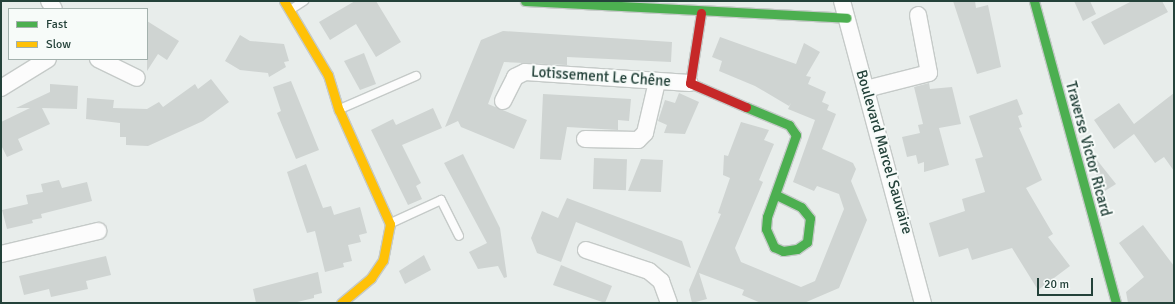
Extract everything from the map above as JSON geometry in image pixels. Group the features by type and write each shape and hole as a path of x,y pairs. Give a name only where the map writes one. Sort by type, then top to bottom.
{"street":[{"path":"284,1 328,75 339,110 390,224 382,260 371,278 341,303"},
{"path":"525,1 701,13 847,18"},
{"name":"Boulevard Marcel Sauvaire","path":"842,1 923,303"},
{"name":"Traverse Victor Ricard","path":"1034,1 1116,303"},
{"path":"701,13 690,82 789,125 796,135 776,196 767,217 769,241 783,251 797,249 807,242 811,231 810,218 801,207 776,196"},
{"path":"866,90 929,73 918,15"},
{"path":"1,88 46,60"},
{"path":"100,60 137,78"},
{"name":"Lotissement Le Chêne","path":"503,101 515,77 525,72 657,82 690,82"},
{"path":"585,139 638,140 645,133 657,82"},
{"path":"1,254 98,231"},
{"path":"586,250 649,271 661,281 669,303"}],"lane":[{"path":"290,10 304,1"},
{"path":"339,110 416,76"},
{"path":"390,224 441,200 459,236"}],"building":[{"path":"355,1 376,1 401,42 376,57 356,24 330,40 319,22"},
{"path":"953,1 975,1 976,8 988,5 1001,67 977,74"},
{"path":"1074,1 1090,1 1096,14 1083,21"},
{"path":"1132,1 1162,1 1168,12 1104,45 1091,22"},
{"path":"148,22 179,41 167,60 158,54 147,71"},
{"path":"503,31 672,42 671,62 567,57 567,65 504,62 488,104 527,120 514,149 461,127 458,121 445,127 481,40"},
{"path":"240,35 250,41 284,44 289,61 284,62 286,67 269,77 268,73 240,70 225,61"},
{"path":"720,37 796,64 804,43 820,52 806,76 811,77 808,84 826,92 822,102 829,105 827,110 836,114 822,149 853,163 856,169 851,181 867,220 839,288 804,303 761,303 742,295 744,290 699,273 707,299 692,303 689,290 721,214 718,213 730,178 723,175 724,155 728,156 741,122 769,130 764,140 774,144 759,180 763,182 735,248 741,262 801,287 815,281 844,209 839,194 817,186 814,191 793,182 815,120 788,109 791,103 789,106 755,86 719,71 722,61 712,57"},
{"path":"364,53 376,84 360,90 344,61"},
{"path":"211,79 229,102 203,121 148,146 126,145 126,137 120,137 120,123 86,119 87,98 114,100 113,108 147,109 159,102 163,107 195,84 198,89"},
{"path":"291,81 319,150 296,159 277,113 281,111 273,87"},
{"path":"929,83 930,89 952,87 961,124 939,128 949,165 924,172 924,162 918,164 916,155 907,157 902,137 920,133 918,125 923,124 914,87"},
{"path":"50,84 78,86 77,109 42,108 50,124 18,139 23,150 7,157 1,145 1,122 30,108 16,108 50,92"},
{"path":"679,93 699,102 685,134 664,133 667,125 658,121 665,100 675,103"},
{"path":"1174,93 1174,171 1164,157 1155,163 1134,134 1114,149 1094,120 1119,103 1134,124"},
{"path":"543,94 631,99 629,121 618,120 618,130 567,127 561,160 540,159"},
{"path":"1017,99 1023,114 1018,116 1022,127 1019,128 1042,180 1026,188 1053,234 1048,237 1070,266 1038,290 1012,248 972,260 968,248 939,257 929,223 965,211 962,199 985,192 975,159 983,157 969,116"},
{"path":"433,108 442,128 402,145 421,183 416,186 422,199 408,205 371,130 393,119 396,125"},
{"path":"463,154 500,228 507,277 504,278 498,266 478,269 469,252 487,243 444,163"},
{"path":"1093,155 1116,184 1100,194"},
{"path":"594,158 627,159 626,190 593,189"},
{"path":"641,159 663,160 661,192 628,191"},
{"path":"306,164 323,208 331,206 334,215 360,207 367,233 359,235 361,242 348,245 352,261 343,263 344,267 325,272 315,231 307,233 287,172"},
{"path":"59,180 62,188 87,182 92,201 41,214 42,218 32,220 33,223 7,229 2,210 28,204 26,195 43,192 41,184"},
{"path":"567,198 682,241 691,268 576,222 561,262 537,253 531,238 542,211 558,218"},
{"path":"1143,225 1174,266 1174,303 1128,303 1126,292 1144,277 1119,243"},
{"path":"424,255 431,270 405,284 399,271"},
{"path":"106,256 111,275 86,281 88,289 51,297 49,289 24,295 19,276"},
{"path":"561,265 612,286 605,303 553,285"},
{"path":"318,272 322,293 314,295 314,298 293,303 256,303 253,289"}],"traffic: fast":[{"path":"525,1 847,18"},
{"path":"1034,1 1116,303"},
{"path":"746,107 789,125 796,135 767,217 766,229 774,247 783,251 797,249 807,242 810,218 801,207 776,195"}],"traffic: slow":[{"path":"284,1 328,75 339,110 390,224 383,260 371,278 341,303"}],"traffic: jam":[{"path":"701,13 690,83 746,107"}]}
